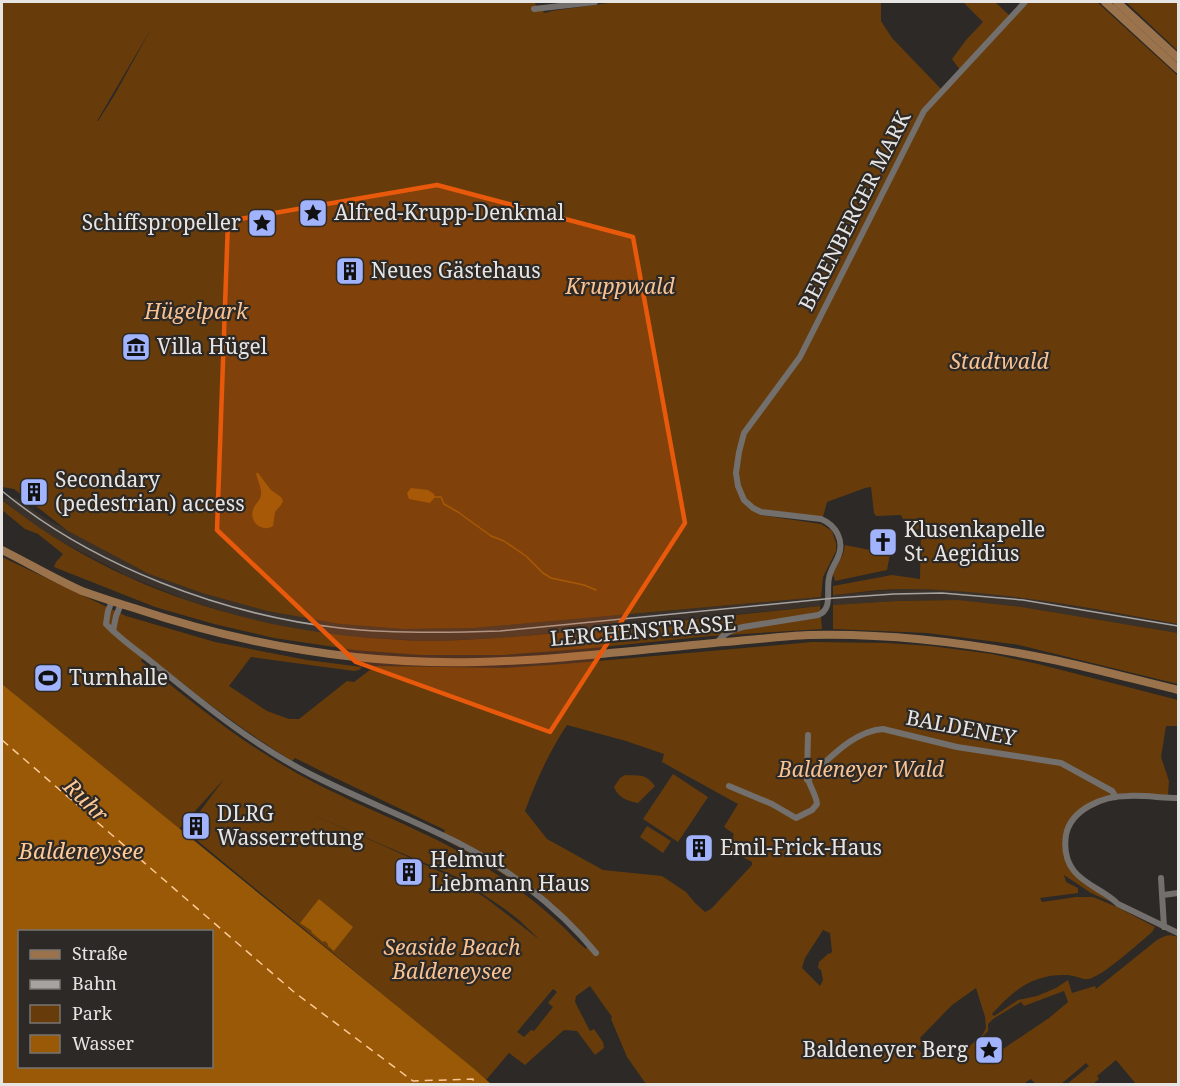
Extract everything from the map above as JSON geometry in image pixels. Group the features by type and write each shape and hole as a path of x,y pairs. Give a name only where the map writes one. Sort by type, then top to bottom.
{"main road":[{"path":"1105,2 1179,69"},
{"path":"1117,2 1179,58"},
{"name":"LERCHENSTRASSE","path":"2,550 80,590 174,622 273,644 323,652 425,662 525,660 809,636 888,637 1015,652 1179,690"}],"street":[{"path":"534,9 595,2"},
{"name":"BERENBERGER MARK","path":"717,643 731,630 824,613 828,606 827,586 841,547 837,532 827,522 820,519 761,512 744,500 736,473 746,429 800,357 924,111 1025,2"},
{"path":"112,601 106,624 113,631 207,707 256,743 311,775 443,835 498,867 561,915 596,953"},
{"path":"113,631 116,616 122,604"},
{"name":"BALDENEY","path":"807,780 841,747 872,731 883,729 957,747 1061,763 1112,791 1116,797"},
{"path":"729,786 772,804 796,818 812,810 817,804 817,799 807,780 808,735"},
{"path":"1179,798 1127,796 1105,800 1084,809 1074,818 1065,839 1068,861 1079,876 1118,904 1179,933"},
{"path":"1161,878 1164,927"},
{"path":"1163,895 1179,893"}],"highlighted area":[{"path":"437,185 633,237 685,523 550,732 356,662 217,530 228,221"}],"shaded area":[{"path":"16,498 45,518 149,574 202,593 267,611 340,624 403,629 473,628 821,597 820,606 501,638 431,641 354,637 306,631 244,618 187,600 129,577 58,540 25,519 2,499"},
{"path":"899,589 957,590 1022,597 1178,624 1178,633 1022,607 958,600 833,605 833,595"}],"green space":[{"path":"2,2 536,2 535,4 545,13 615,2 881,2 881,21 892,38 942,90 925,112 1025,2 1097,2 1178,76 1178,624 1041,600 972,592 902,589 833,595 833,586 892,575 920,579 921,529 909,530 901,515 876,516 871,487 827,502 823,517 761,509 751,504 741,488 750,509 760,515 821,524 832,531 836,551 823,577 821,597 473,628 403,629 340,624 267,611 202,593 149,574 68,531 14,489 2,487","holes":["152,27 114,96 97,121","799,356 745,436 739,461 741,488 735,474 736,451 744,429"]},
{"path":"963,2 995,2 1010,16 960,70 952,59 983,22"},
{"path":"1126,2 1178,2 1178,51"},
{"path":"2,500 44,531 88,557 135,580 184,599 284,626 336,634 432,641 518,636 820,606 822,629 711,636 503,655 421,655 354,650 274,638 155,607 54,567 63,554 38,534 25,529 2,510"},
{"path":"845,545 890,554 887,570 835,581 833,574"},
{"name":"Baldeneyer Wald","path":"2,557 126,616 215,642 307,660 362,667 354,671 251,657 229,686 267,711 289,719 299,719 347,681 354,682 375,666 504,668 812,642 887,643 992,654 1178,700 1178,726 1166,726 1161,757 1169,781 1168,796 1118,794 1110,787 1114,797 1105,799 1070,821 1065,855 1086,884 1111,902 1091,893 1064,875 1066,882 1078,888 1078,893 1040,898 1042,902 1093,897 1155,927 1112,966 1095,976 1089,979 1070,975 1044,977 1016,991 992,1014 994,1016 1018,1000 1037,996 1068,980 1072,993 1095,986 1096,989 1157,940 1168,936 1178,937 1178,1084 1136,1084 1116,1060 1097,1076 1099,1079 1093,1084 1067,1084 1089,1066 1086,1063 1061,1084 1036,1084 1031,1079 1023,1084 646,1084 627,1057 612,1017 590,986 576,996 575,1002 590,1031 594,1029 603,1042 604,1048 595,1055 577,1031 564,1030 525,1065 509,1053 486,1080 193,837 206,822 198,814 224,779 179,829 2,684","holes":["145,654 235,723 292,761 295,758 445,830 442,838 517,883 562,919 588,946 586,949 529,898 472,859 450,846 310,781 249,744 212,718 141,661","567,725 664,754 662,762 738,804 724,827 734,834 725,852 736,858 739,855 752,862 752,865 711,909 705,912 686,892 662,876 603,870 547,839 525,811 554,746","302,810 457,877 502,907 540,940 487,899 456,879 384,846","823,930 830,933 832,952 819,962 818,968 821,970 823,980 820,986 802,968 805,958","976,988 986,1028 983,1034 954,1060 939,1048 924,1056 917,1048 923,1042 920,1038 952,1005","553,989 557,992 548,1003 553,1007 534,1031 531,1030 524,1037 517,1032","1064,991 1068,1002 1049,1018 997,1053 989,1040 983,1036 988,1031 988,1024 1021,1002 1024,1006"]},
{"path":"958,600 1022,607 1178,633 1178,684 1019,645 927,633 833,629 833,605"},
{"path":"673,774 708,797 678,842 643,819"},
{"path":"625,775 645,777 655,786 638,803 627,800 618,794 614,787"},
{"path":"647,826 671,841 663,853 640,837"}],"water":[{"path":"256,473 283,501 275,512 273,526 269,528 257,525 253,519 253,510 261,495"},
{"path":"411,488 428,490 435,497 430,503 409,499 407,493"},
{"name":"Baldeneysee","path":"2,684 473,1068 491,1084 2,1084"},
{"path":"319,899 353,927 334,951 325,941 323,942 300,923"}],"waterway":[{"path":"435,497 441,497 444,504 491,536 504,541 526,556 551,578 596,590"}],"ferry route":[{"path":"2,740 294,992 413,1081 473,1079 474,1084"}],"railway":[{"path":"2,491 38,518 77,542 161,583 251,612 340,628 420,632 500,631 835,598 942,593 1023,600 1178,626"}],"place":[{"name":"Alfred-Krupp-Denkmal","path":"313,213"},
{"name":"Schiffspropeller","path":"262,223"},
{"name":"Neues Gästehaus","path":"350,271"},
{"name":"Villa Hügel","path":"136,347"},
{"name":"Secondary (pedestrian) access","path":"34,492"},
{"name":"Klusenkapelle St. Aegidius","path":"883,542"},
{"name":"Turnhalle","path":"48,678"},
{"name":"DLRG Wasserrettung","path":"196,826"},
{"name":"Emil-Frick-Haus","path":"699,848"},
{"name":"Helmut Liebmann Haus","path":"409,872"},
{"name":"Baldeneyer Berg","path":"989,1050"}],"park label":[{"name":"Kruppwald","path":"620,287"},
{"name":"Hügelpark","path":"196,312"},
{"name":"Stadtwald","path":"999,362"},
{"name":"Seaside Beach Baldeneysee","path":"452,960"}],"water label":[{"name":"Ruhr","path":"86,800"}]}
